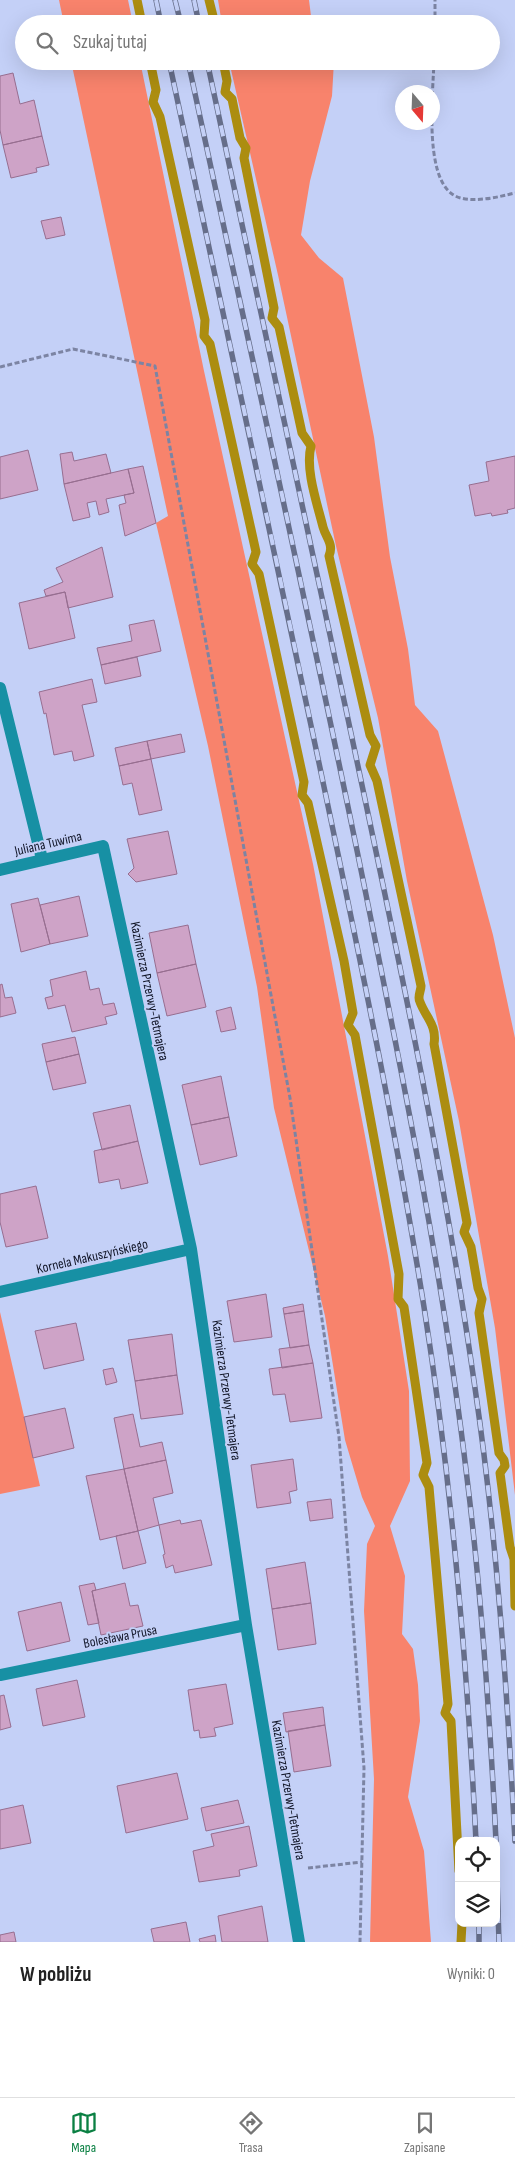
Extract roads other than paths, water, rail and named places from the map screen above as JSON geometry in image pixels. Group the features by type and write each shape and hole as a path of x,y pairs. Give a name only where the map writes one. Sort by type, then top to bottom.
{"street":[{"path":"0,688 42,859"},
{"name":"Juliana Tuwima","path":"0,870 103,846"},
{"name":"Kazimierza Przerwy-Tetmajera","path":"103,846 191,1249 246,1626 300,1942"},
{"name":"Kornela Makuszyńskiego","path":"0,1292 191,1249"},
{"name":"Bolesława Prusa","path":"0,1675 246,1626"}],"waterway":[{"path":"137,0 140,15"},
{"path":"209,0 213,15"},
{"path":"152,70 156,90 153,102 160,117 205,320 204,336 210,344 256,552 252,564 259,574 304,782 302,795 308,803 344,961 353,1013 348,1025 355,1035 399,1274 398,1299 404,1307 427,1463 423,1475 429,1487 448,1704 445,1713 451,1721 457,1837"},
{"path":"225,70 227,81 225,92 232,99 240,138 246,148 244,158 274,308 272,318 279,327 302,433 311,446 312,486 331,548 329,556 370,735 376,746 370,765 377,781 421,986 419,1000 435,1037 434,1044 467,1223 464,1232 471,1247 478,1288 482,1299 479,1313 499,1453 504,1460 505,1466 500,1473 510,1547 514,1559 515,1606"},
{"path":"461,1942 462,1927"}],"railway":[{"path":"156,0 159,15"},
{"path":"175,0 179,15"},
{"path":"194,0 197,15"},
{"path":"171,70 347,899 375,1035 413,1239 443,1440 457,1573 476,1837"},
{"path":"190,70 340,769 434,1249 457,1402 477,1569 485,1660 496,1837"},
{"path":"209,70 383,886 417,1052 448,1220 483,1444 505,1671 515,1841"},
{"path":"497,1882 499,1942"},
{"path":"479,1927 479,1942"}]}
